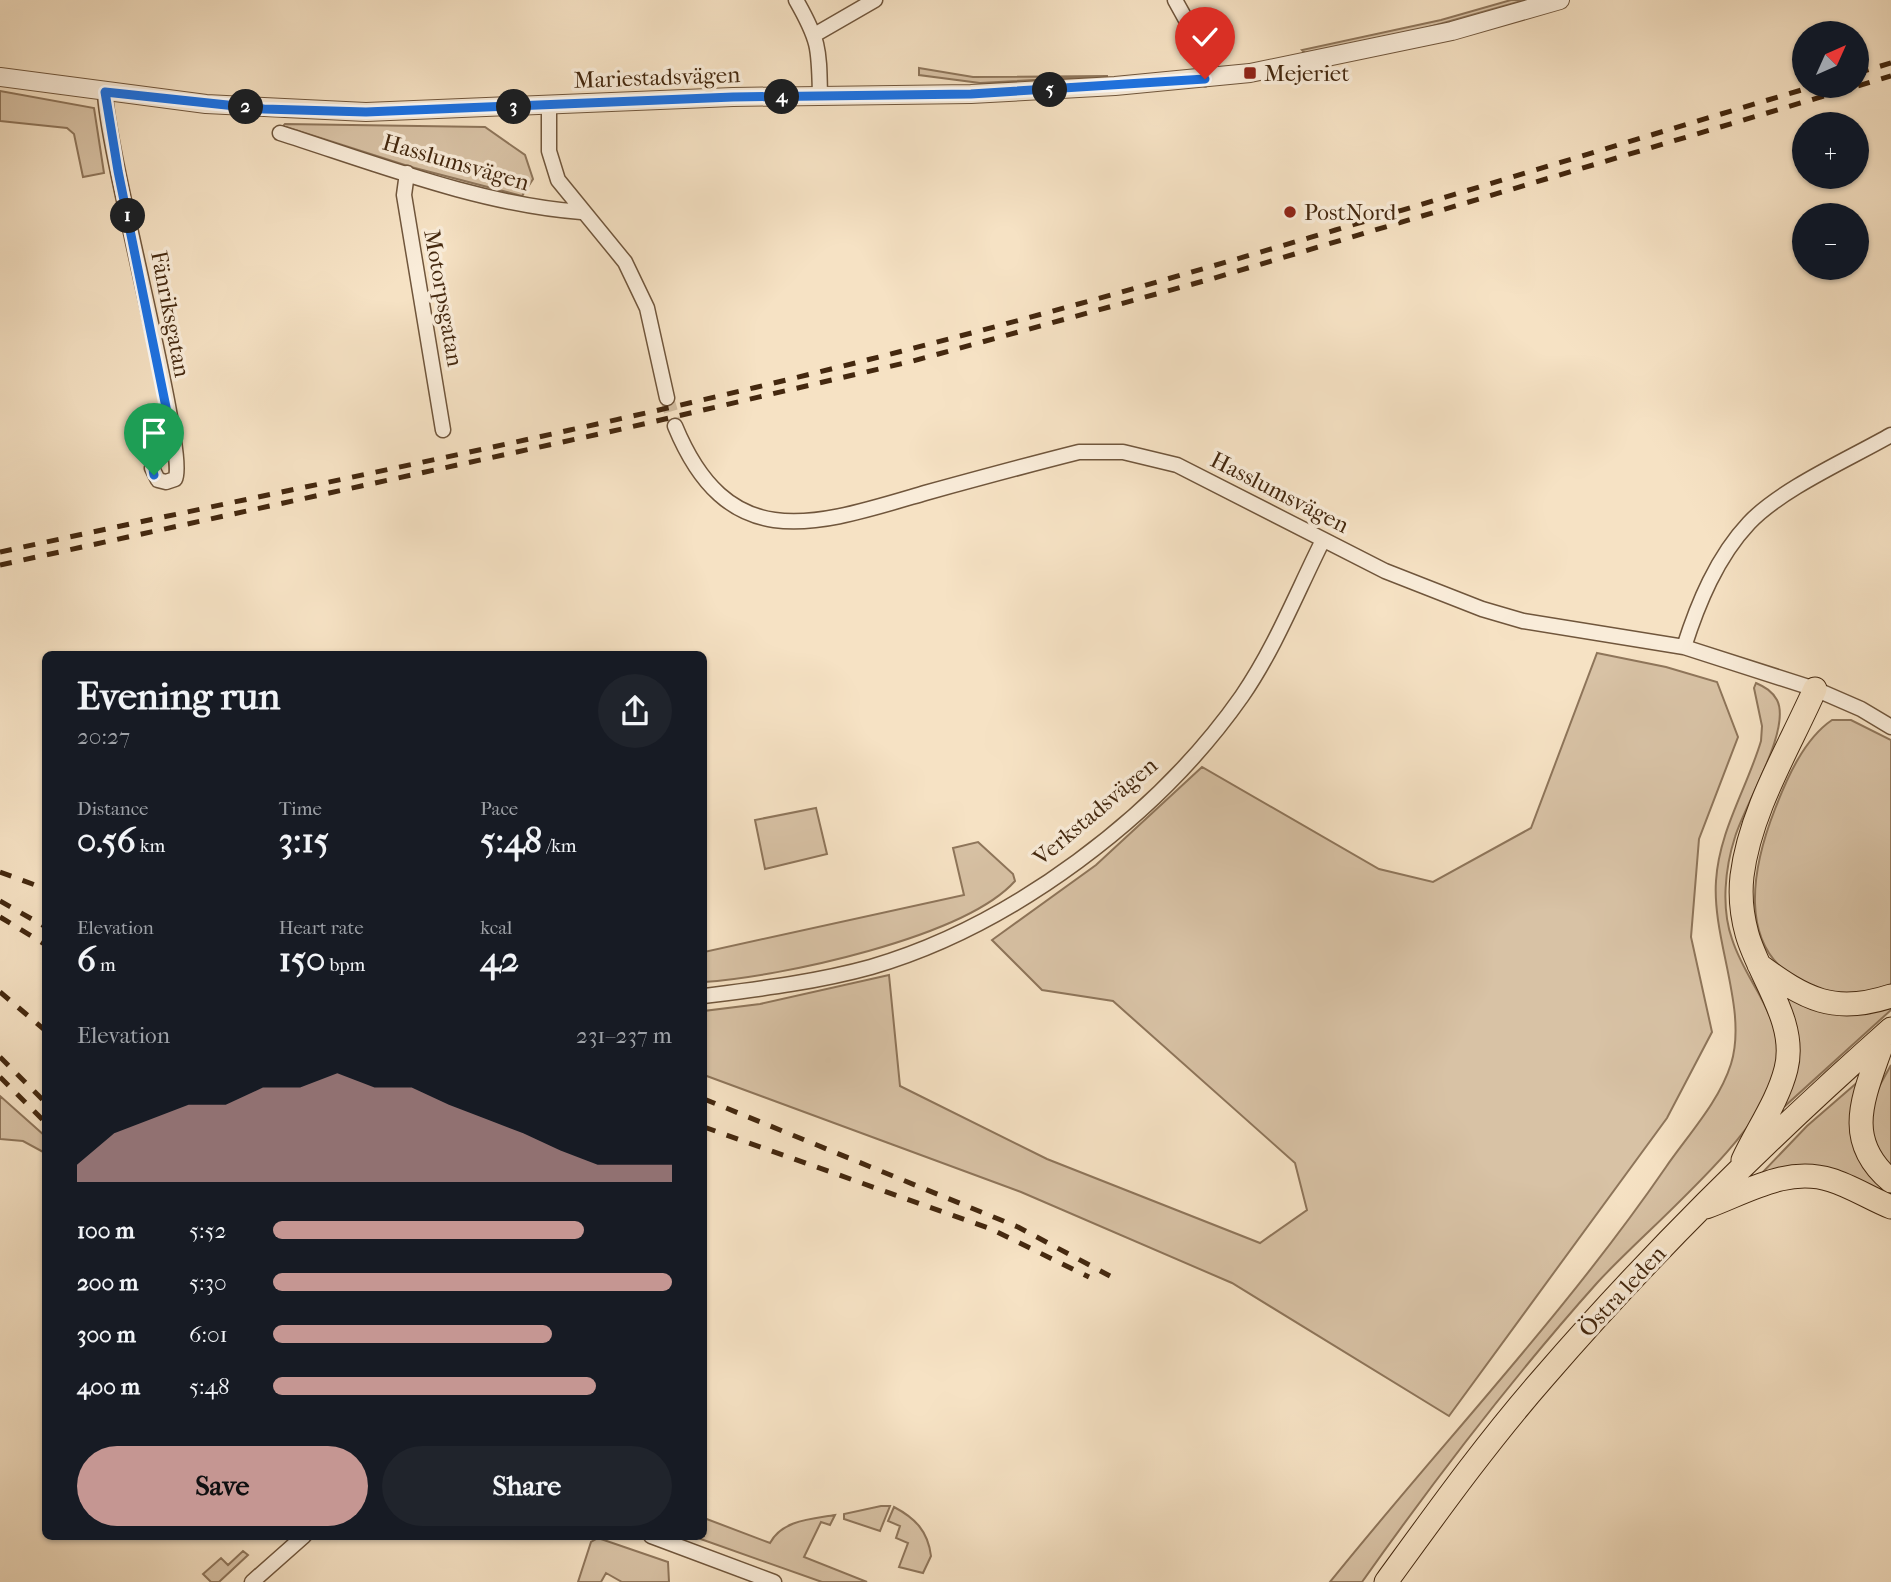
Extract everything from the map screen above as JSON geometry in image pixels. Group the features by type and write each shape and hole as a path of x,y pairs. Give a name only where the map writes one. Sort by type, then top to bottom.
{"highway":[{"path":"1738,1170 1775,1101 1787,1068 1788,1042 1784,1020 1747,933 1743,908 1744,865 1752,831 1815,689"},
{"path":"1759,965 1792,990 1815,1000 1838,1005 1871,1002 1891,996"},
{"path":"1888,1031 1864,1094 1860,1125 1868,1157 1891,1181"},
{"name":"Östra leden","path":"1386,1582 1471,1466 1542,1378 1699,1209 1888,1031"},
{"path":"1699,1209 1765,1182 1796,1176 1831,1180 1891,1207"}],"street":[{"path":"796,0 816,34 820,55 820,97"},
{"path":"816,34 875,0"},
{"path":"1175,0 1200,45 1205,79"},
{"name":"Mariestadsvägen","path":"0,77 105,92 291,110 366,112 983,94 1205,79 1250,73 1452,31 1560,0"},
{"name":"Fänriksgatan","path":"105,92 118,171 169,422"},
{"name":"Hasslumsvägen","path":"549,106 549,151 558,180 581,212 625,261 647,308 667,398"},
{"name":"Hasslumsvägen","path":"280,133 407,173 539,209 581,212"},
{"name":"Motorpsgatan","path":"407,173 404,195 443,430"},
{"name":"Hasslumsvägen","path":"675,426 687,454 703,479 734,505 775,522 824,521 1079,452 1123,452 1177,465 1240,494 1323,541 1385,571 1482,610 1523,621 1684,647 1863,702 1891,727"},
{"path":"1684,647 1692,620 1716,570 1750,522 1783,497 1891,435"},
{"name":"Verkstadsvägen","path":"707,996 770,988 871,967 965,931 1085,855 1187,763 1243,694 1323,541"},
{"path":"252,1582 299,1540"},
{"path":"662,1540 774,1582"}],"shaded area":[{"path":"1511,0 1525,0 1422,29 1305,53 1302,50 1441,20"},
{"path":"919,68 973,77 1108,76 980,83 919,75"},
{"path":"0,91 94,108 104,173 83,177 74,134 67,128 0,121"},
{"path":"283,126 485,127 525,155 533,179 522,196 411,167"},
{"path":"1597,653 1666,667 1717,682 1738,737 1699,839 1691,937 1712,1032 1667,1118 1449,1416 1232,1283 1021,1192 707,1076 707,1011 760,1004 889,975 900,1086 1047,1159 1260,1243 1307,1210 1295,1163 1113,1001 1042,990 992,940 1096,865 1202,767 1379,869 1433,882 1531,828"},
{"path":"1756,683 1773,694 1777,700 1780,713 1778,729 1773,748 1735,837 1725,901 1732,939 1764,1004 1776,1036 1778,1055 1775,1075 1765,1099 1748,1126 1725,1154 1597,1283 1535,1355 1446,1467 1362,1582 1330,1582 1545,1327 1702,1118 1726,1078 1735,1043 1735,1021 1719,927 1716,881 1722,845 1761,741 1762,726 1754,688"},
{"path":"1832,720 1851,720 1891,740 1891,988 1884,991 1836,995 1819,991 1780,966 1766,948 1758,927 1756,879 1767,831 1791,772 1805,748"},
{"path":"816,808 827,854 765,869 755,820"},
{"path":"978,842 1013,874 1015,881 990,902 914,937 822,963 737,979 707,982 707,951 964,895 953,848"},
{"path":"1784,993 1891,1003 1891,1010 1785,1106 1782,1105"},
{"path":"1891,1065 1891,1170 1874,1148 1870,1103"},
{"path":"1860,1080 1858,1088 1891,1191 1891,1201 1760,1175 1807,1126"},
{"path":"0,1096 42,1133 42,1151 23,1141 0,1139"},
{"path":"890,1506 880,1531 844,1519 844,1514"},
{"path":"894,1507 924,1532 931,1556 923,1573 899,1567 908,1543 896,1538 900,1526 888,1521"},
{"path":"835,1515 830,1525 821,1522 804,1557 867,1582 822,1582 703,1540 707,1540 707,1519 770,1543 782,1529 807,1520"},
{"path":"604,1540 668,1562 669,1582 622,1582 606,1573 601,1582 578,1582 591,1542"},
{"path":"243,1551 248,1555 219,1582 211,1582 203,1574 221,1558 228,1565"}],"tunnel":[{"path":"667,398 675,426"}],"railway":[{"path":"1869,69 1891,63"},
{"path":"0,565 622,429 913,361 1211,279 1891,76"},
{"path":"0,552 570,430 910,349 1251,255 1792,93"},
{"path":"0,872 42,888"},
{"path":"0,901 42,925"},
{"path":"0,917 42,943"},
{"path":"0,992 42,1028"},
{"path":"0,1057 42,1099"},
{"path":"0,1077 42,1119"},
{"path":"707,1100 1018,1227 1110,1276"},
{"path":"707,1128 991,1229 1089,1277"}],"place":[{"name":"Mejeriet","path":"1250,73"},
{"name":"PostNord","path":"1290,212"}],"route":[{"path":"154,475 153,463 165,445 169,422 118,171 105,92 264,109 366,112 645,103 733,97 971,94 1205,79"}]}
